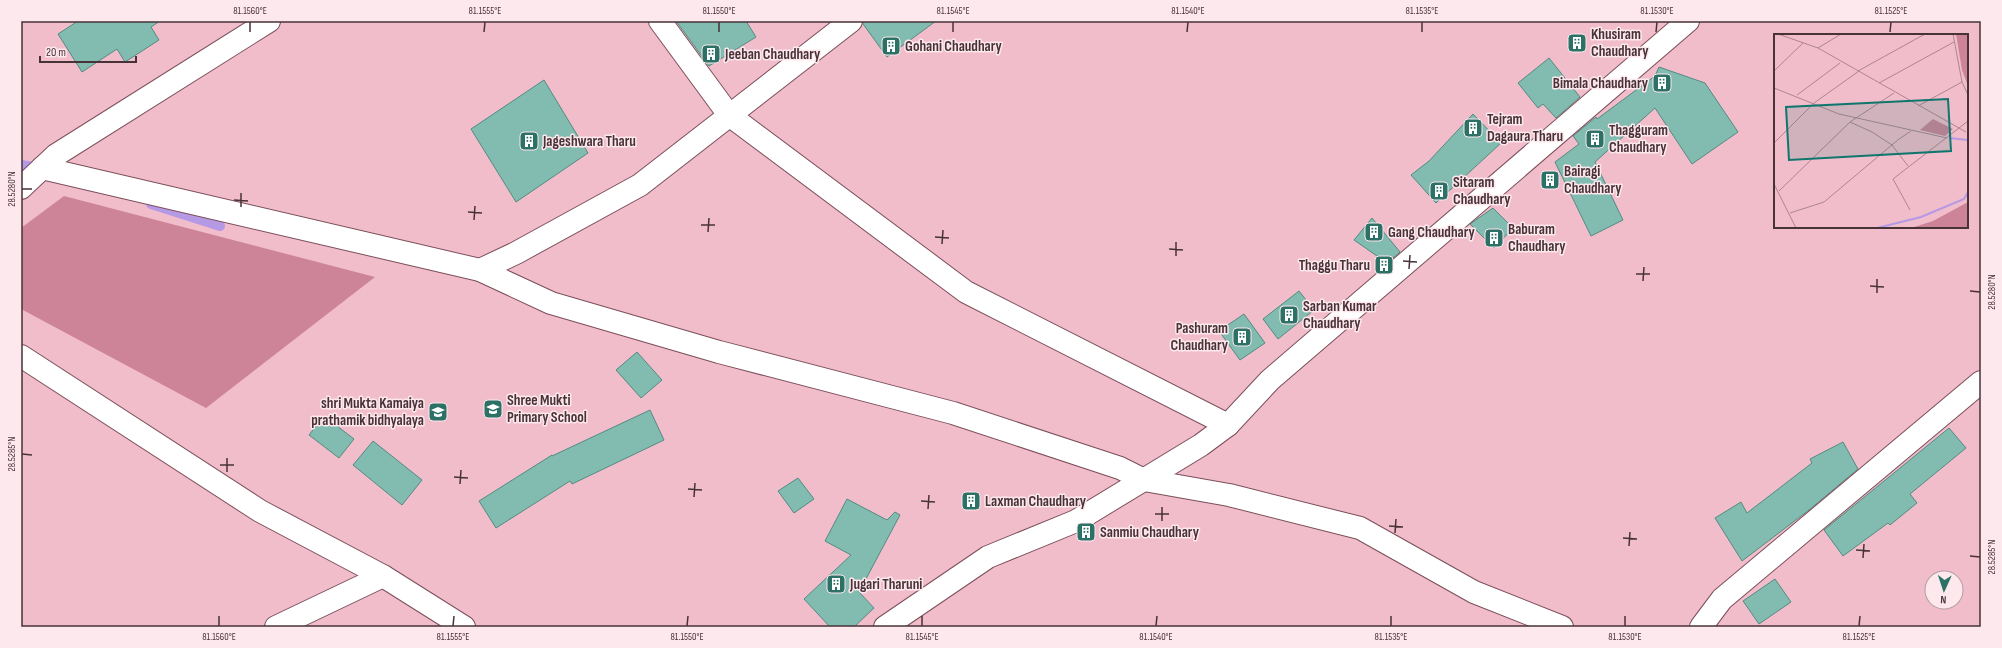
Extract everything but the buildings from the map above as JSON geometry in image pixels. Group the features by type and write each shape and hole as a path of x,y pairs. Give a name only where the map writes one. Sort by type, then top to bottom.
{"street":[{"path":"21,188 56,155 269,21"},
{"path":"660,21 729,115 966,292 1228,425"},
{"path":"480,270 523,249 640,185 851,21"},
{"path":"885,627 988,557 1076,521 1201,445 1228,425 1270,380 1688,21"},
{"path":"42,168 480,270 551,303 719,352 953,413 1120,468 1144,480 1229,495 1360,528 1474,592 1562,627"},
{"path":"21,356 260,511 382,576 464,627"},
{"path":"1701,627 1722,599 1981,382"},
{"path":"276,627 382,576"}],"shaded area":[{"path":"64,196 375,277 206,408 21,309 21,228"}],"waterway":[{"path":"21,165 41,168"},
{"path":"151,204 220,226"}],"place":[{"name":"Khusiram Chaudhary","path":"1577,43"},
{"name":"Gohani Chaudhary","path":"891,46"},
{"name":"Jeeban Chaudhary","path":"711,54"},
{"name":"Bimala Chaudhary","path":"1662,83"},
{"name":"Tejram Dagaura Tharu","path":"1473,128"},
{"name":"Thagguram Chaudhary","path":"1595,139"},
{"name":"Jageshwara Tharu","path":"529,141"},
{"name":"Bairagi Chaudhary","path":"1550,180"},
{"name":"Sitaram Chaudhary","path":"1439,191"},
{"name":"Gang Chaudhary","path":"1374,232"},
{"name":"Baburam Chaudhary","path":"1494,238"},
{"name":"Thaggu Tharu","path":"1384,265"},
{"name":"Sarban Kumar Chaudhary","path":"1289,315"},
{"name":"Pashuram Chaudhary","path":"1242,337"},
{"name":"Shree Mukti Primary School","path":"493,409"},
{"name":"shri Mukta Kamaiya prathamik bidhyalaya","path":"438,412"},
{"name":"Laxman Chaudhary","path":"971,501"},
{"name":"Sanmiu Chaudhary","path":"1086,532"},
{"name":"Jugari Tharuni","path":"836,584"}]}
